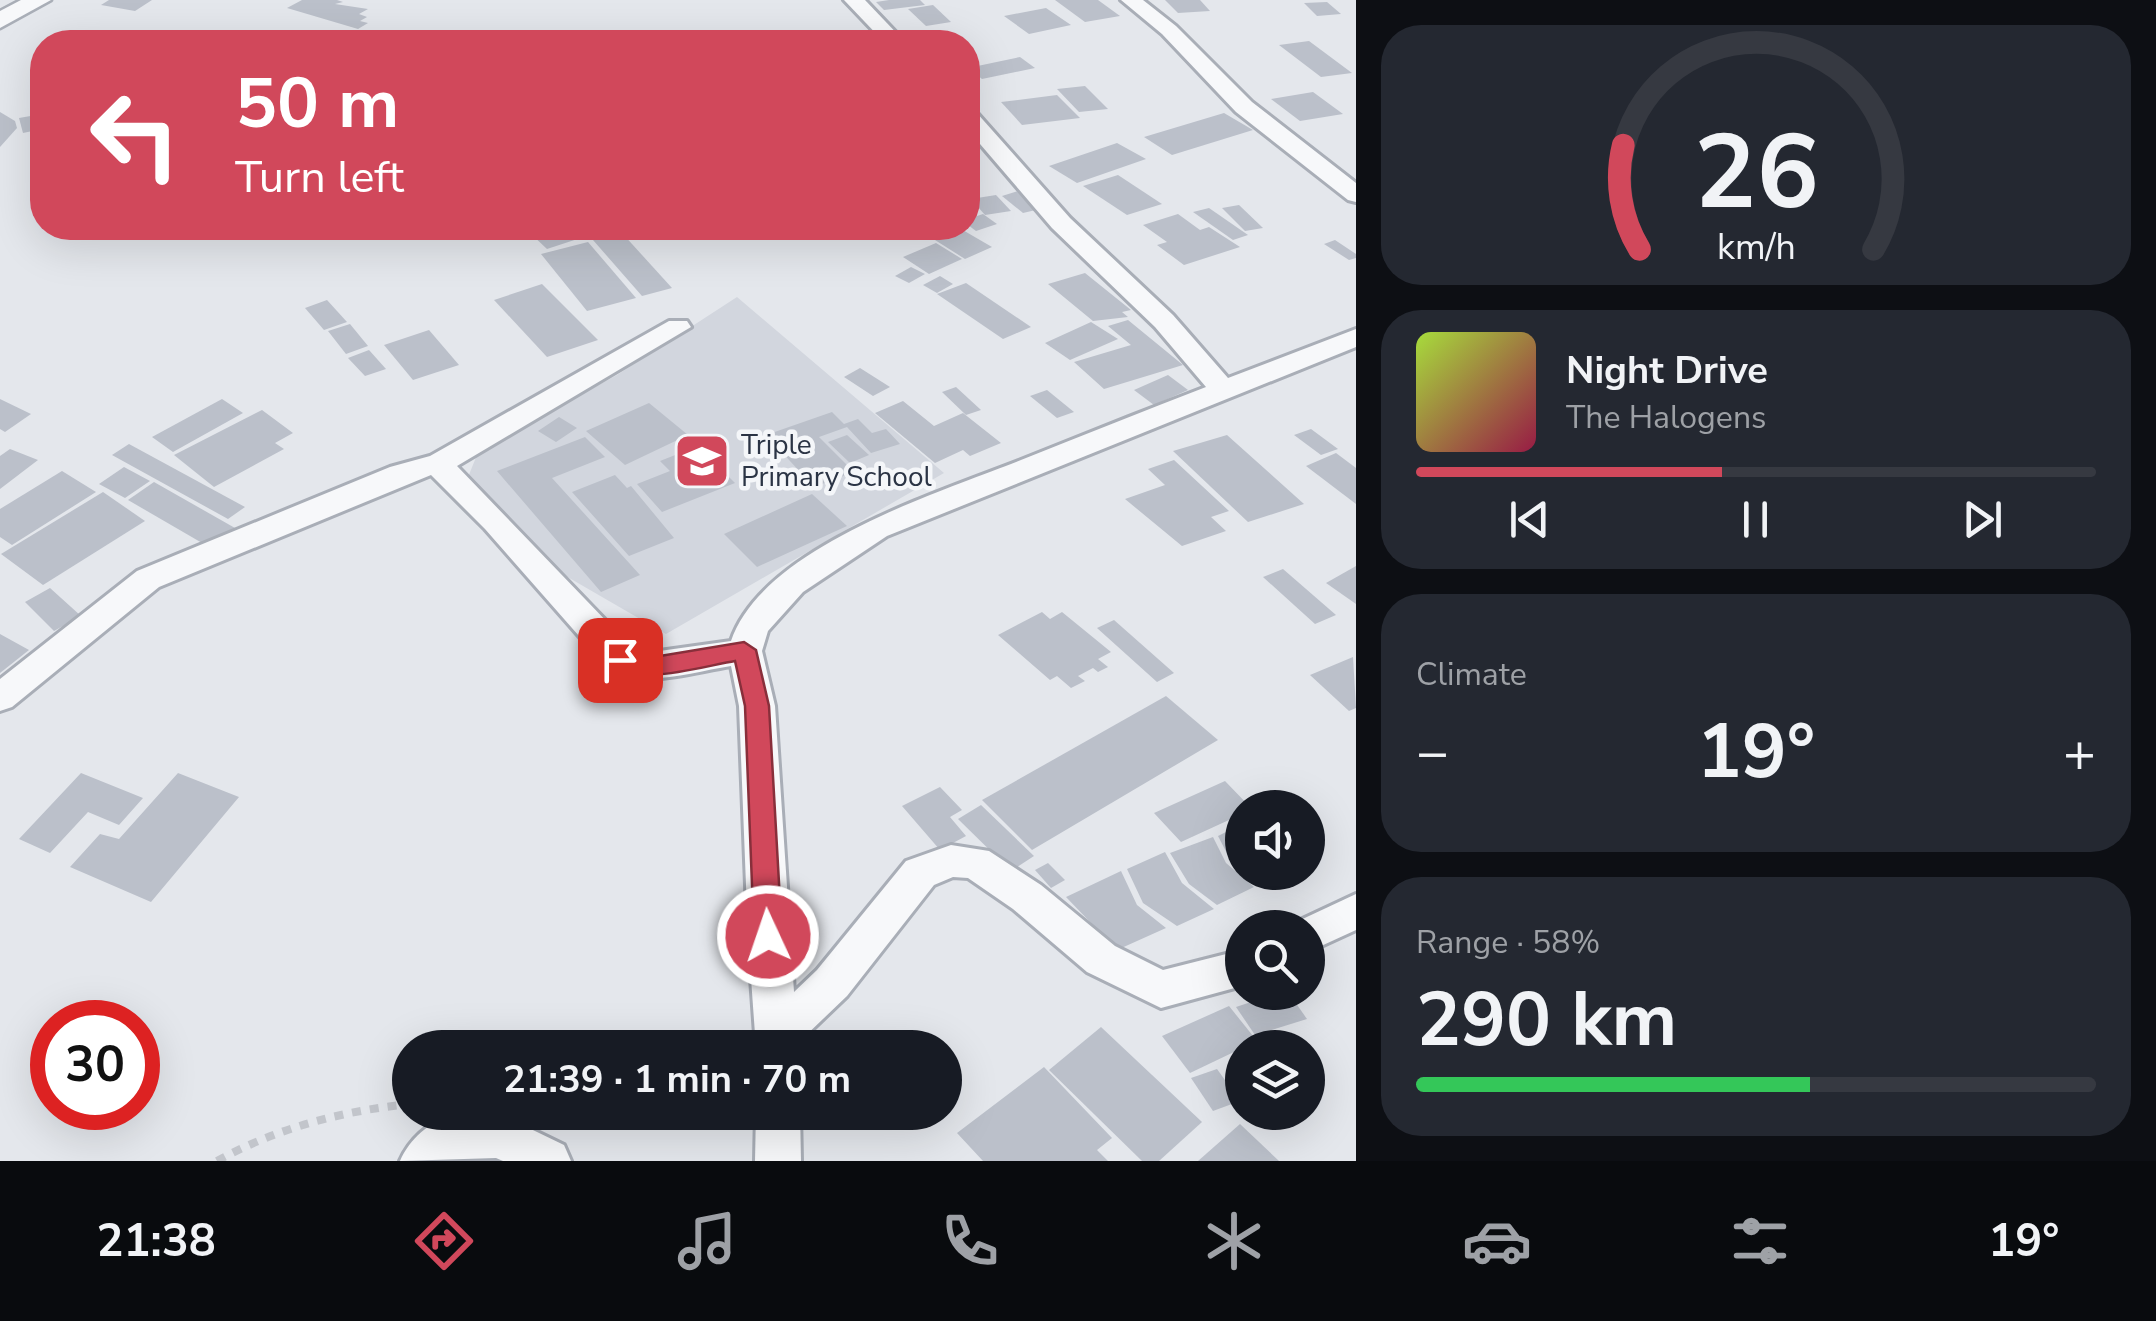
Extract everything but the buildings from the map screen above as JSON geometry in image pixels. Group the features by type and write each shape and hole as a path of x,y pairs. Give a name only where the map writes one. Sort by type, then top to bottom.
{"street":[{"path":"0,20 39,0"},
{"path":"854,0 883,30"},
{"path":"1132,0 1169,30 1244,107 1356,196"},
{"path":"980,131 1062,223 1164,322 1223,389"},
{"path":"0,698 148,580 401,474 440,463 678,327"},
{"path":"777,1030 768,936 757,706 744,650 752,626 791,584 836,550 876,528 1356,337"},
{"path":"440,463 445,474 496,522 620,660 633,667 648,666 744,650"},
{"path":"788,1030 832,983 920,873 951,861 975,862 1027,896 1101,959 1160,988 1225,972"},
{"path":"1325,927 1356,911"},
{"path":"778,1130 778,1161"},
{"path":"424,1161 452,1136 500,1136 548,1161"}],"path":[{"path":"217,1161 312,1123 392,1106"}],"shaded area":[{"name":"Triple Primary School","path":"737,297 944,473 666,634 533,557 462,492 479,450 617,375"}],"place":[{"name":"Triple Primary School","path":"702,461"}],"route":[{"path":"620,660 633,667 648,666 744,650 757,706 768,936"}]}
